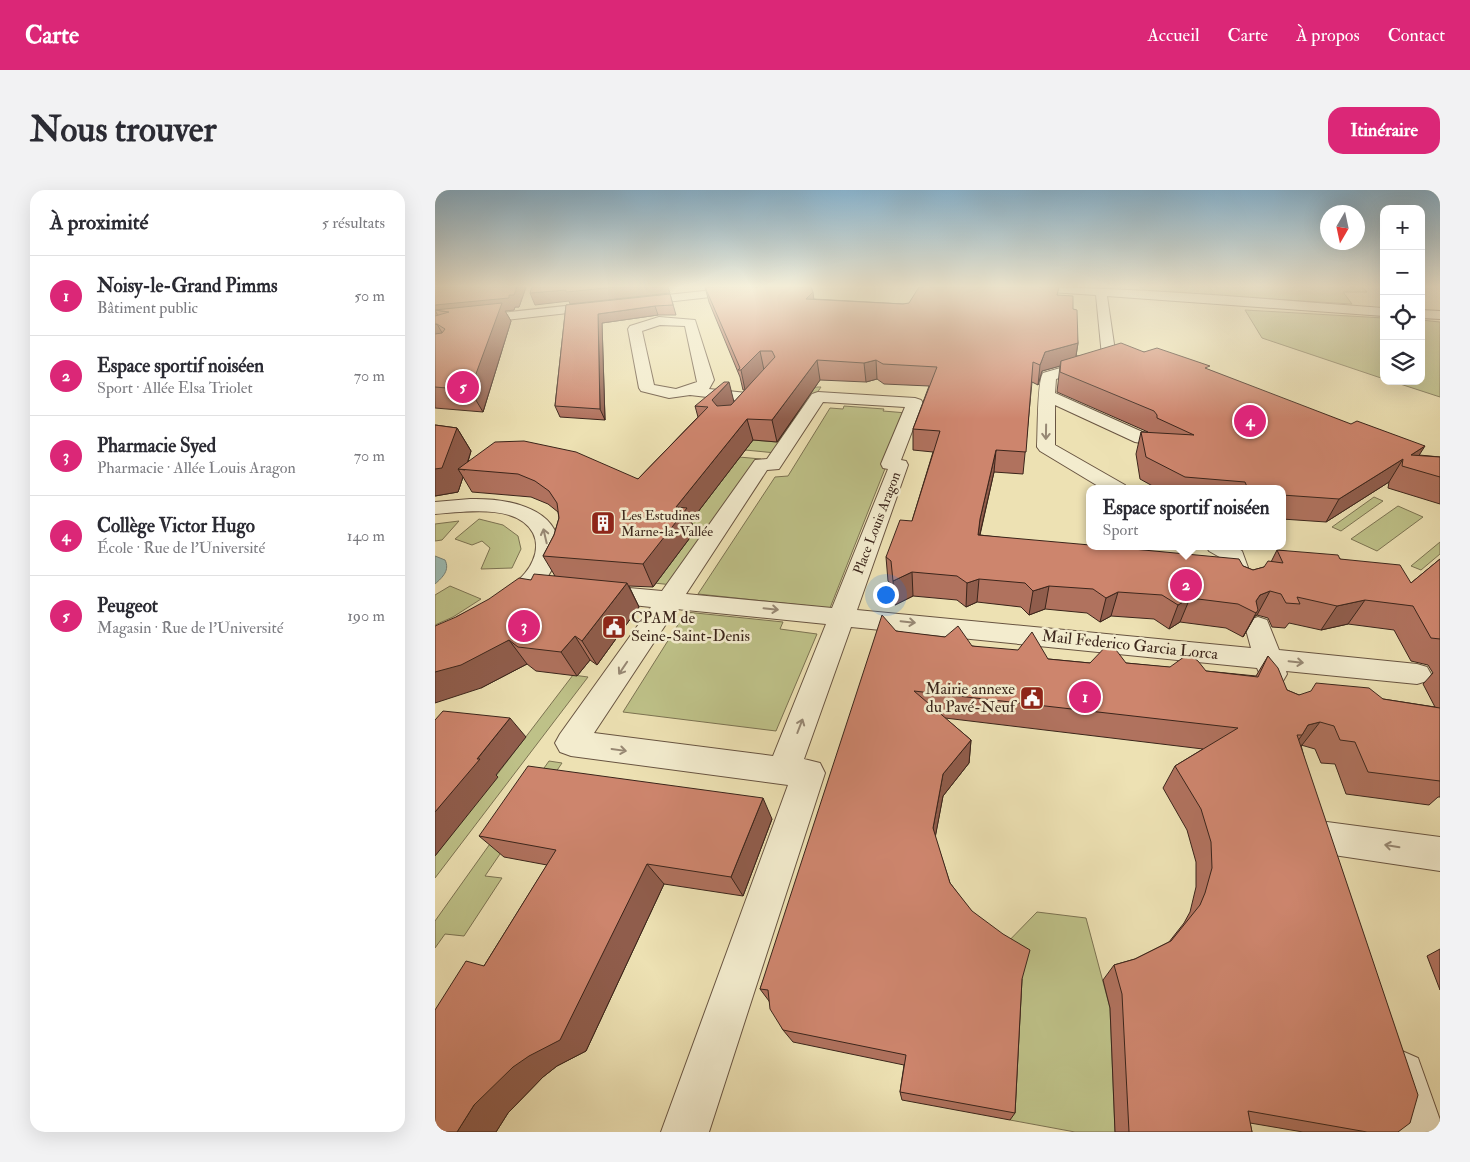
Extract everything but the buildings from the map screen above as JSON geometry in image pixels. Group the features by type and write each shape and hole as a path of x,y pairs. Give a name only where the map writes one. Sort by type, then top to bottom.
{"street":[{"path":"635,331 647,388 656,393 691,392 745,403 763,383"},
{"path":"691,392 705,384 706,380 692,331"},
{"path":"1106,331 1109,358 1048,376 1046,447 1111,485"},
{"path":"1046,395 1141,438"},
{"name":"Place Louis Aragon","path":"818,397 915,403 890,464 899,465 842,616 783,771 571,743 762,464 772,465 818,397"},
{"path":"435,508 475,505 505,507 532,517 543,527 548,549 539,571 527,587 491,616"},
{"path":"1224,550 1234,556 1243,584"},
{"path":"527,587 842,616"},
{"name":"Mail Federico Garcia Lorca","path":"842,616 1417,674"},
{"path":"1258,626 1280,696"},
{"path":"685,1132 809,773 783,771"},
{"path":"1328,842 1440,854"},
{"path":"1391,1041 1420,1132"}],"green space":[{"path":"1258,331 1380,331 1380,378 1262,338"},
{"path":"1425,331 1440,331 1440,397 1403,385 1425,385"},
{"path":"815,387 821,387 776,453 745,450 752,440 778,442"},
{"path":"844,406 907,413 830,608 698,594 775,477 788,476 830,408 843,409"},
{"path":"739,457 761,459 673,585 578,575 684,530"},
{"path":"1374,497 1383,501 1341,531 1332,527"},
{"path":"1398,506 1423,517 1377,551 1351,539"},
{"path":"479,519 503,525 518,536 521,549 512,568 481,569 490,548 482,541 472,545 455,539"},
{"path":"459,521 442,540 435,541 435,524"},
{"path":"1440,542 1440,554 1421,570 1411,566"},
{"path":"450,586 481,599 453,617 435,625 435,595"},
{"path":"686,612 783,622 780,629 817,634 776,731 623,712"},
{"path":"573,675 588,677 435,878 435,856"},
{"path":"549,761 562,763 485,876 502,878 464,936 445,934 435,948 435,921"},
{"path":"1037,912 1086,918 1110,1008 1115,1132 1075,1132 1010,1120 1017,994 999,951"}],"water":[{"path":"435,556 445,560 447,567 443,576 435,584"}],"place":[{"name":"Peugeot","path":"463,387"},
{"name":"Collège Victor Hugo","path":"1250,421"},
{"name":"Les Estudines Marne-la-Vallée","path":"603,523"},
{"name":"Espace sportif noiséen","path":"1186,585"},
{"name":"Pharmacie Syed","path":"524,626"},
{"name":"CPAM de Seine-Saint-Denis","path":"614,627"},
{"name":"Noisy-le-Grand Pimms","path":"1085,697"},
{"name":"Mairie annexe du Pavé-Neuf","path":"1032,698"}]}
